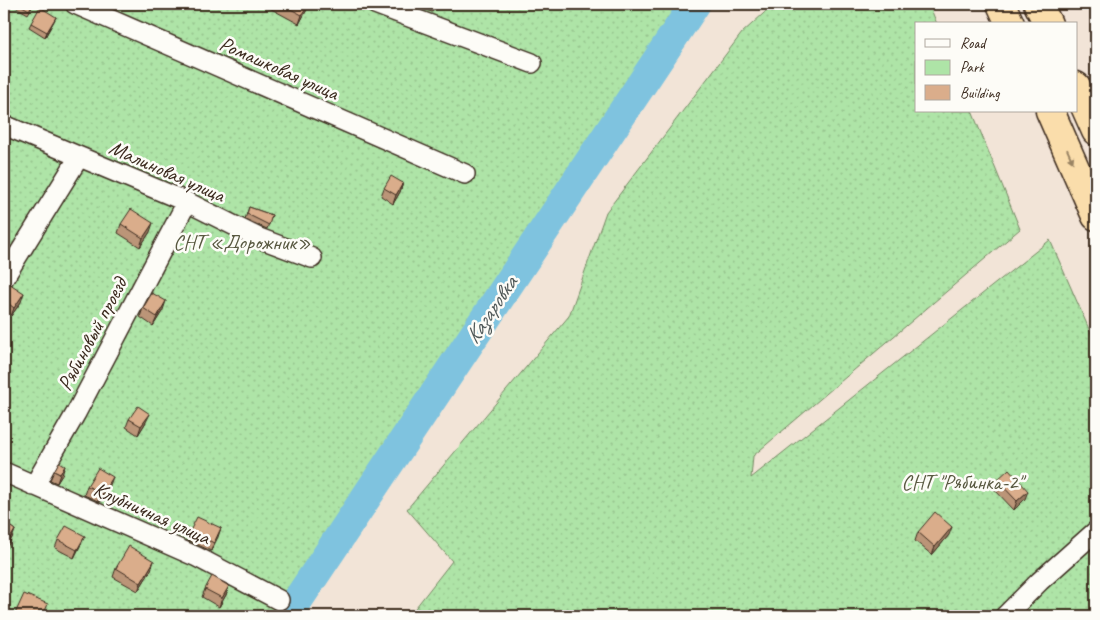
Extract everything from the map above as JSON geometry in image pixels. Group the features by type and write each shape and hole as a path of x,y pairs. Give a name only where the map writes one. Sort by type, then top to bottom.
{"highway":[{"path":"1001,4 1009,22"},
{"path":"1038,4 1047,22"},
{"path":"1078,90 1096,131"},
{"path":"1050,112 1096,216"}],"street":[{"name":"Ромашковая улица","path":"75,4 465,174"},
{"path":"375,4 532,63"},
{"name":"Малиновая улица","path":"4,125 186,202 259,238 312,258"},
{"path":"4,278 79,157"},
{"name":"Рябиновый проезд","path":"34,486 76,413 186,202"},
{"name":"Клубничная улица","path":"4,472 197,557 280,600"},
{"path":"1005,616 1040,581 1096,532"}],"green space":[{"name":"СНТ «Дорожник»","path":"4,4 685,4 281,616 4,616"},
{"name":"СНТ \"Рябинка-2\"","path":"774,4 929,4 936,22 915,22 915,112 972,112 1020,229 753,456 751,478 1050,240 1096,345 1096,616 409,616 452,561 407,509 569,316 606,212 742,33"}],"building":[{"path":"19,4 33,4 29,10"},
{"path":"281,4 309,4 302,15"},
{"path":"40,7 56,17 47,32 31,23"},
{"path":"391,176 403,183 396,195 384,188"},
{"path":"4,193 8,195 4,202"},
{"path":"249,207 272,215 269,225 247,214"},
{"path":"131,209 153,223 143,238 121,224"},
{"path":"4,280 24,293 14,308 4,300"},
{"path":"152,293 166,301 157,317 143,308"},
{"path":"138,406 150,414 141,426 129,419"},
{"path":"59,462 65,466 60,474 54,471"},
{"path":"98,468 113,477 103,493 87,486"},
{"path":"1009,469 1028,491 1017,501 997,480"},
{"path":"935,512 952,527 935,547 918,532"},
{"path":"197,517 221,528 214,543 190,531"},
{"path":"4,522 15,530 6,545 4,543"},
{"path":"66,526 85,536 77,550 58,540"},
{"path":"129,546 154,561 141,583 116,568"},
{"path":"212,576 229,586 222,598 205,589"},
{"path":"24,594 48,604 43,616 14,616"}],"waterway":[{"name":"Казаровка","path":"287,616 695,4"}]}
